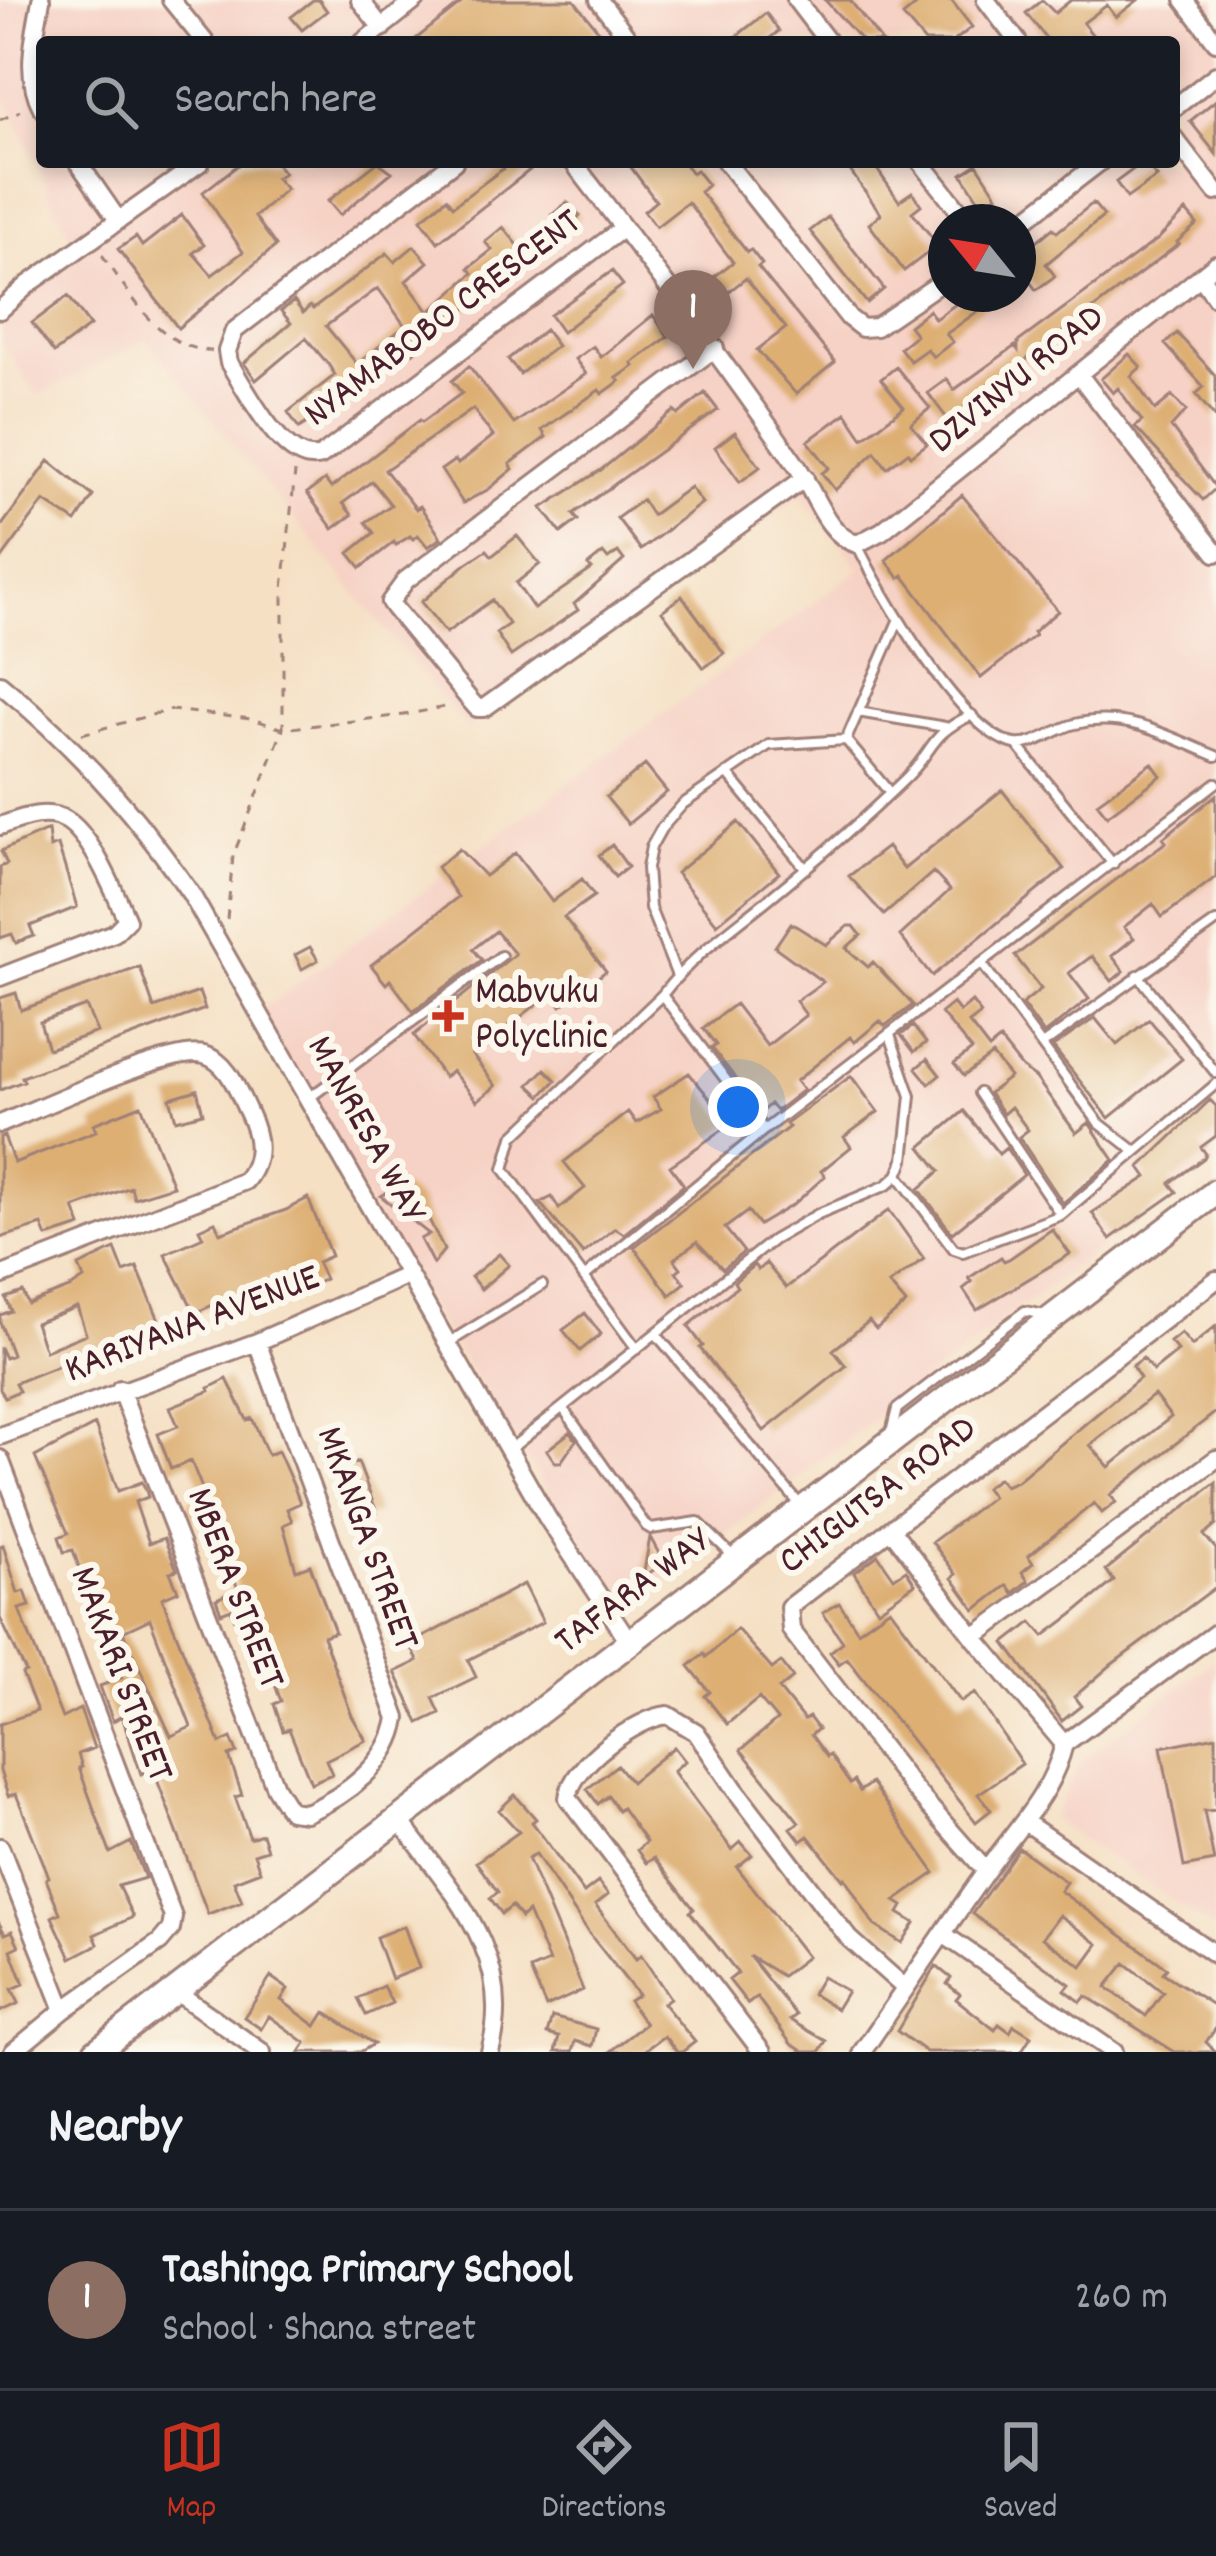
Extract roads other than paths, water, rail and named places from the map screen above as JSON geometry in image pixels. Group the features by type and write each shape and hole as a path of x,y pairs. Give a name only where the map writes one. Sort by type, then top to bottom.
{"street":[{"path":"36,85 32,64 41,0"},
{"path":"171,0 200,36"},
{"path":"360,0 382,28"},
{"path":"371,36 416,0"},
{"path":"599,0 620,36"},
{"path":"796,0 823,36"},
{"path":"986,0 1013,36"},
{"path":"1184,0 1216,42"},
{"path":"1180,103 1216,75"},
{"path":"1180,146 1216,192"},
{"path":"82,168 118,220"},
{"path":"0,310 192,168"},
{"name":"NYAMABOBO CRESCENT","path":"446,168 233,331 229,363 277,436 300,456 320,456 623,228"},
{"path":"577,168 715,348 839,535 857,544"},
{"path":"731,168 855,323 865,329 876,327 928,291"},
{"path":"927,168 954,204"},
{"path":"1036,211 1092,168"},
{"name":"DZVINYU ROAD","path":"857,544 883,531 1216,264"},
{"path":"1201,277 1216,298"},
{"path":"715,348 395,591 390,602 394,609 480,709 805,478"},
{"path":"1079,375 1216,553"},
{"name":"MANRESA WAY","path":"0,684 119,799 172,866 548,1520 629,1641"},
{"path":"0,826 32,814 66,820 96,855 126,923 114,933 0,977"},
{"path":"0,1124 171,1057 204,1055 227,1071 259,1133 257,1167 245,1181 0,1276"},
{"name":"TAFARA WAY","path":"96,2052 1216,1192"},
{"name":"KARIYANA AVENUE","path":"0,1436 256,1342 408,1275"},
{"name":"CHIGUTSA ROAD","path":"986,1871 913,1788 791,1630 791,1603 1216,1280"},
{"name":"MKANGA STREET","path":"256,1342 397,1718 381,1759 316,1809 299,1814 290,1811"},
{"name":"MBERA STREET","path":"120,1389 258,1747 290,1811"},
{"name":"MAKARI STREET","path":"0,1459 173,1917 160,1942 64,2010"},
{"path":"974,1637 1216,1459"},
{"path":"891,1529 1064,1744"},
{"path":"865,2051 904,1988 1025,1822 1055,1773 1064,1744 1216,1633"},
{"path":"754,2051 568,1798 575,1774 587,1761 652,1718 668,1715 696,1732 850,1939 904,1988"},
{"path":"398,1818 476,1926 487,1953 497,1987 490,2052"},
{"path":"1025,1822 1216,1955"},
{"path":"0,1846 64,2010 13,2052"},
{"path":"943,1934 1114,2052"},
{"path":"175,1991 262,2052"}],"lane":[{"path":"857,544 898,621 955,698 995,736 1017,745 1113,864"},
{"path":"846,740 898,621"},
{"path":"858,712 945,727"},
{"path":"637,1349 504,1169 513,1137 677,976 890,793 945,727 972,715"},
{"path":"1017,745 1070,725 1120,720 1147,726 1216,756"},
{"path":"677,976 650,908 646,868 651,847 683,803 769,745 846,740"},
{"path":"846,740 890,793"},
{"path":"727,773 806,869"},
{"path":"584,1277 764,1130 1216,783"},
{"path":"1042,1046 1216,922"},
{"path":"308,1099 502,956"},
{"path":"982,964 1099,1123 1135,1150"},
{"path":"1138,975 1216,1073"},
{"path":"662,995 764,1130"},
{"path":"508,1451 773,1240 818,1214 887,1185 898,1175 911,1096 890,1034"},
{"path":"898,1175 954,1249 963,1252 1061,1215 1216,1084"},
{"path":"979,1094 1061,1215"},
{"path":"447,1344 542,1286"},
{"path":"656,1334 803,1508"},
{"path":"563,1408 646,1526 698,1522 736,1559"}],"place":[{"name":"Tashinga Primary School","path":"693,369"},
{"name":"Mabvuku Polyclinic","path":"448,1016"}]}
